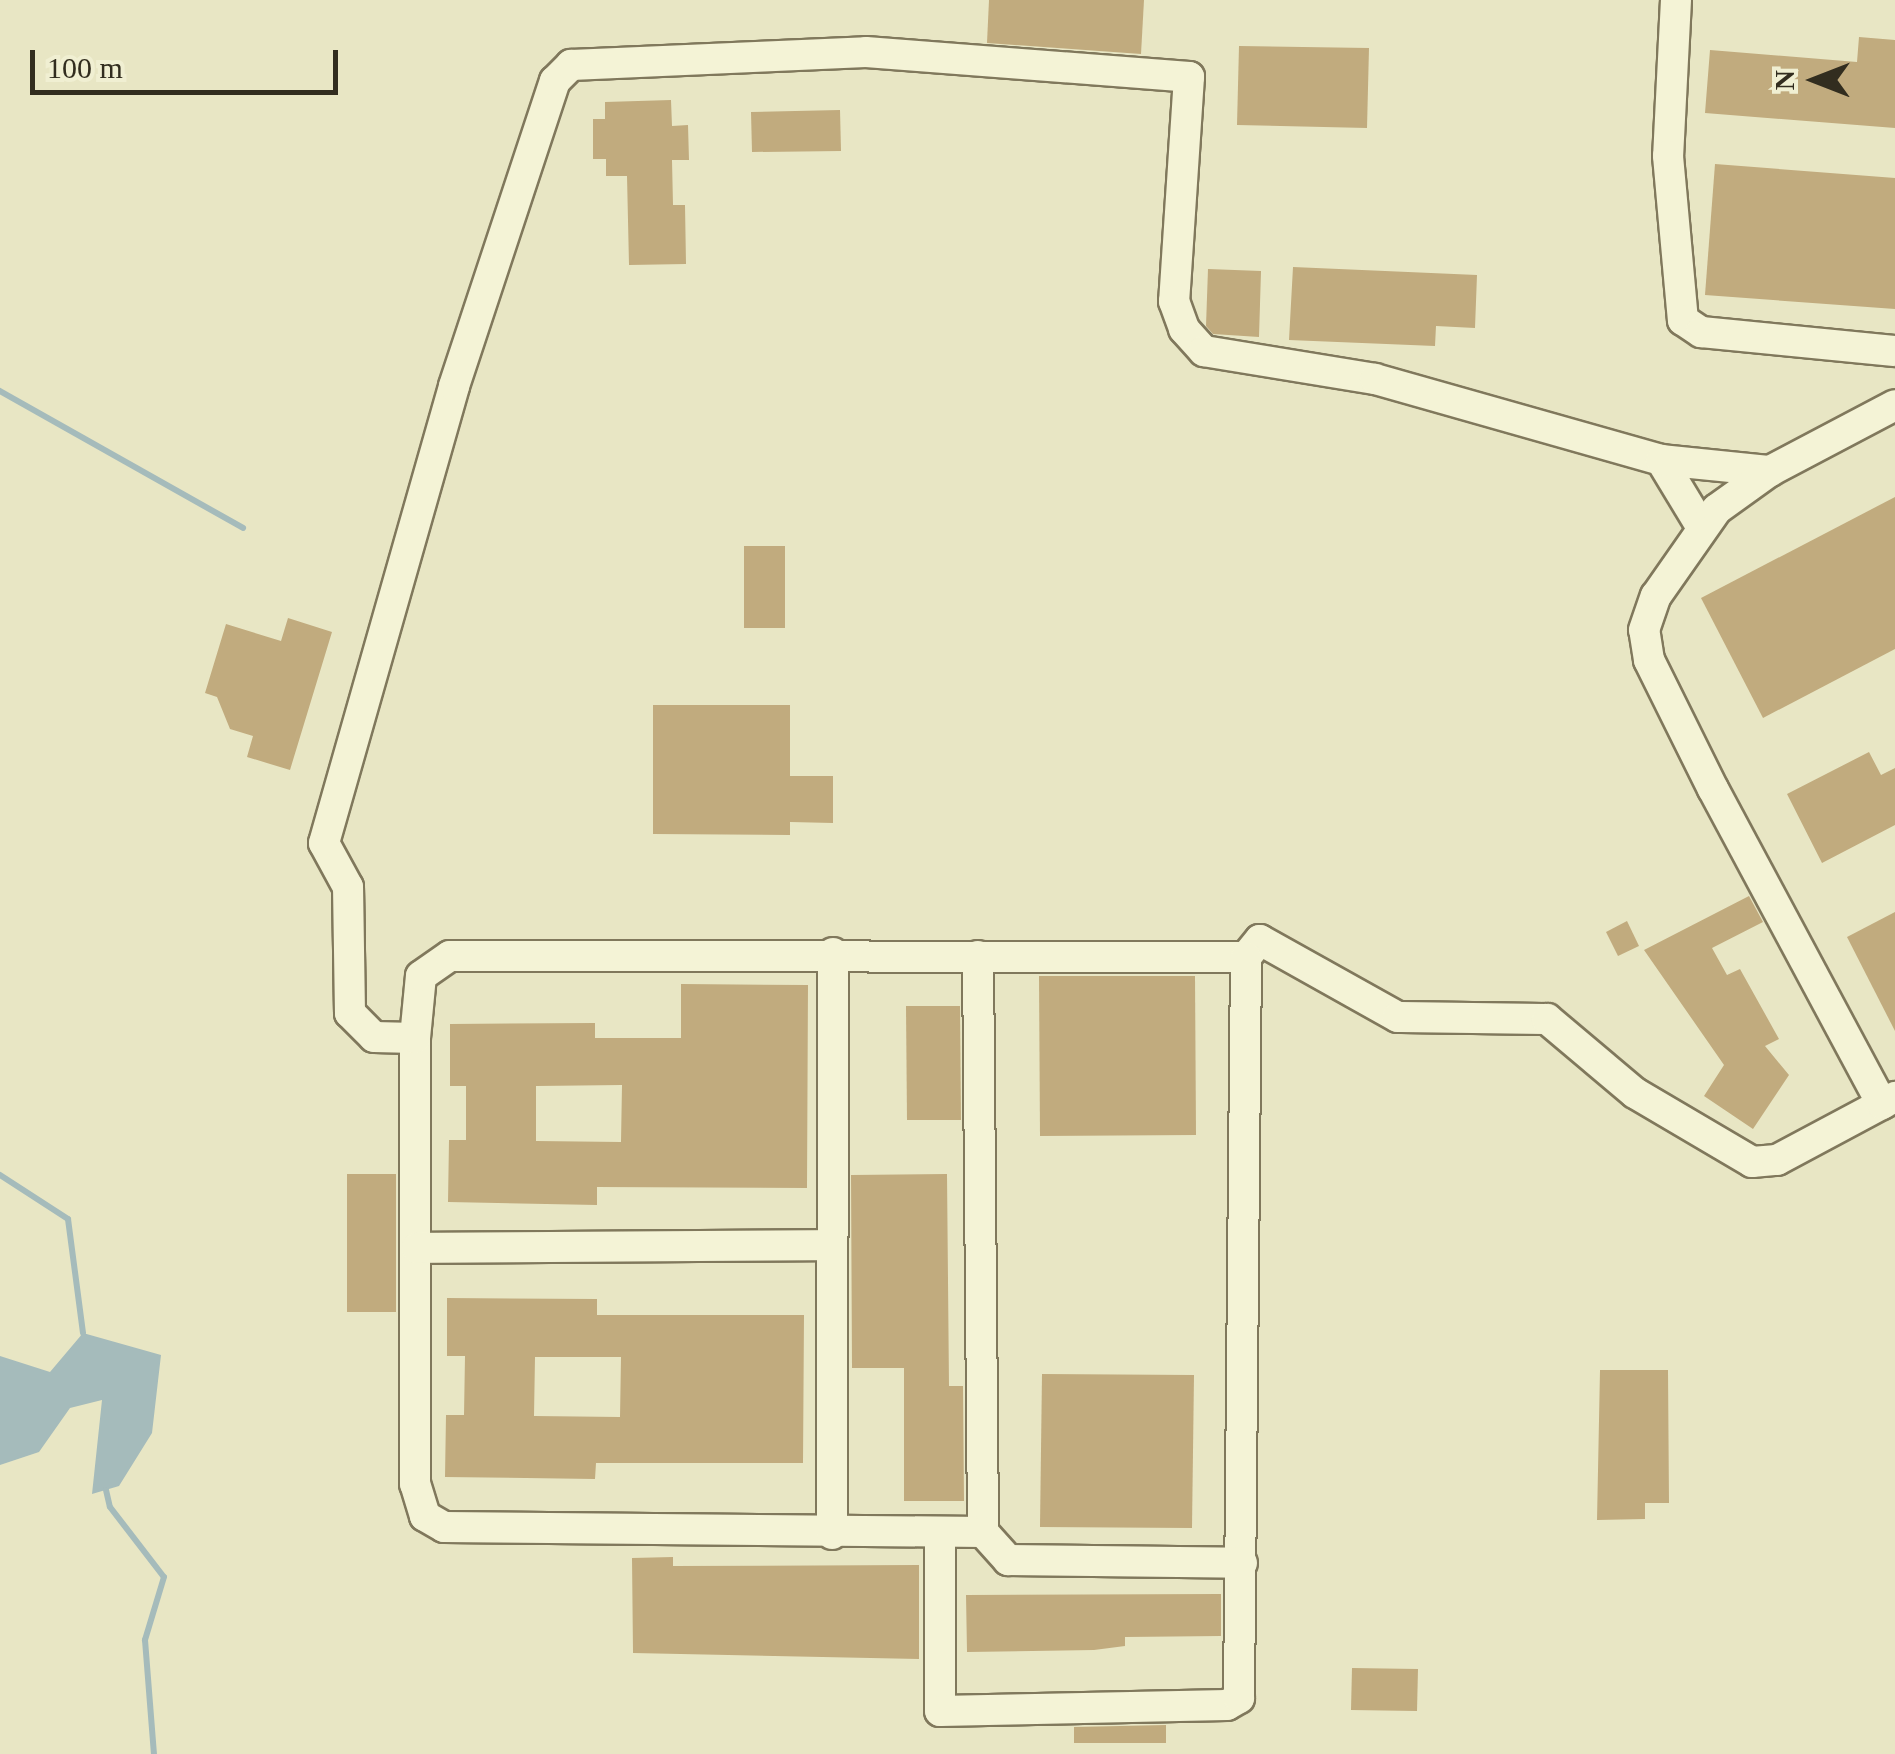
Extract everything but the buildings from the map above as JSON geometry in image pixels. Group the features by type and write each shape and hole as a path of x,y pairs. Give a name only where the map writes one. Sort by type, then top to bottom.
{"lane":[{"path":"1676,0 1668,156 1683,320 1701,332 1895,352"},
{"path":"415,1038 374,1036 350,1013 348,887 324,843 454,386 555,81 571,66 866,52 1189,77 1174,301 1184,329 1204,350 1374,379 1661,460 1770,471"},
{"path":"940,1532 940,1710 1234,1702 1242,1684 1246,957 1260,940 1398,1017 1547,1020 1636,1093 1752,1162 1777,1160 1888,1101 1649,660 1650,606 1701,526 1770,471 1895,404"},
{"path":"1661,460 1701,526"},
{"path":"832,1534 833,953"},
{"path":"983,1532 832,1534 434,1523 419,1507 414,1484 418,985 443,957 833,953 1246,957"},
{"path":"978,956 983,1532 1008,1560 1242,1563"},
{"path":"417,1248 832,1245"}],"shaded area":[{"path":"83,1333 161,1355 152,1433 119,1486 92,1494 102,1400 70,1408 39,1452 0,1465 0,1356 50,1372"}],"waterway":[{"path":"0,391 243,528"},
{"path":"0,1175 68,1219 83,1333"},
{"path":"106,1490 110,1507 164,1577 145,1640 154,1754"}]}
